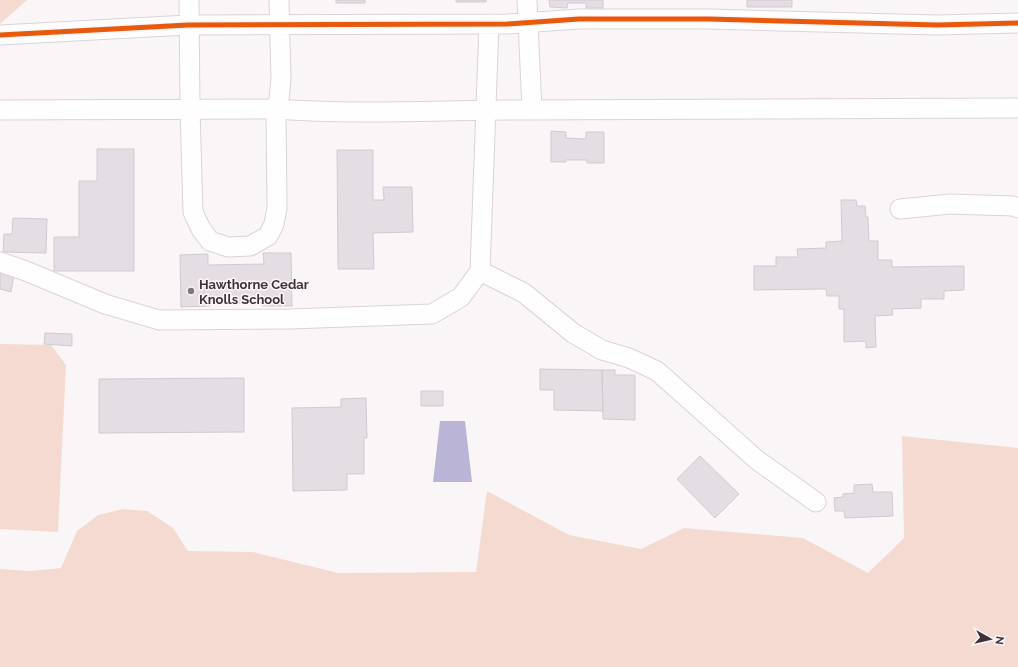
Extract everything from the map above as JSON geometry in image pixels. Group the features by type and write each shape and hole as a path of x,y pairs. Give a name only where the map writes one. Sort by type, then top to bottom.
{"street":[{"path":"189,0 188,26 193,212 201,229 210,240 228,247 250,246 268,236 274,224 277,208 276,109 279,100 281,79 279,0"},
{"path":"527,0 532,110"},
{"path":"0,35 188,26 528,23 579,18 709,18 937,24 1018,24"},
{"path":"0,262 26,271 105,304 160,320 290,319 432,314 461,297 480,271 489,24"},
{"path":"0,110 276,109 316,112 1018,108"},
{"path":"900,208 950,204 1013,206 1018,208"},
{"path":"480,271 524,293 574,333 602,350 629,358 657,371 757,460 816,502"}],"shaded area":[{"path":"0,0 27,0 0,24"},
{"path":"0,344 51,345 66,365 58,532 0,529"},
{"path":"440,421 465,421 472,482 433,482"},
{"path":"902,436 1018,448 1018,667 0,667 0,569 30,571 61,568 77,531 98,515 123,509 147,511 173,528 188,551 253,552 338,573 476,572 487,491 569,535 641,549 684,528 803,538 868,573 904,538"}],"building":[{"path":"336,0 365,0 365,3 336,3"},
{"path":"456,0 486,0 486,2 456,2"},
{"path":"549,0 603,0 603,8 586,8 586,3 568,3 567,8 550,7"},
{"path":"747,0 792,0 792,7 747,7"},
{"path":"551,131 566,132 566,138 586,139 586,132 604,132 604,163 587,163 587,160 551,162"},
{"path":"97,149 134,149 134,271 54,271 54,237 79,237 79,181 97,181"},
{"path":"337,150 373,150 373,200 384,200 383,187 412,187 413,232 373,233 374,269 338,269"},
{"path":"841,200 856,200 857,206 865,206 866,217 868,217 869,241 878,241 878,260 892,260 892,267 964,266 964,290 944,291 944,299 921,299 921,308 892,309 893,315 875,316 876,347 866,348 866,341 844,342 844,309 839,309 839,296 827,296 826,289 754,290 754,266 776,266 776,257 798,257 797,249 826,248 826,242 842,241"},
{"path":"13,218 47,219 46,253 3,252 4,234 12,234"},
{"path":"263,253 291,253 292,306 262,306 262,303 210,303 210,306 181,307 180,255 208,254 208,265 264,264"},
{"path":"0,273 14,275 11,292 0,289"},
{"path":"45,333 72,334 72,346 44,344"},
{"path":"540,369 602,370 603,411 554,410 554,390 540,390"},
{"path":"602,370 615,370 615,375 635,375 635,420 603,419"},
{"path":"244,378 244,432 99,433 99,379"},
{"path":"421,391 443,391 443,406 421,406"},
{"path":"366,398 367,438 364,438 364,474 347,474 347,490 293,491 292,408 341,407 341,399"},
{"path":"700,456 739,494 715,518 677,479"},
{"path":"872,484 873,492 892,492 893,516 845,518 844,511 835,511 834,498 843,497 843,494 854,493 854,485"}],"cycle path":[{"path":"0,35 188,25 507,24 579,19 709,19 937,25 1018,23"}],"place":[{"name":"Hawthorne Cedar Knolls School","path":"191,291"}]}
